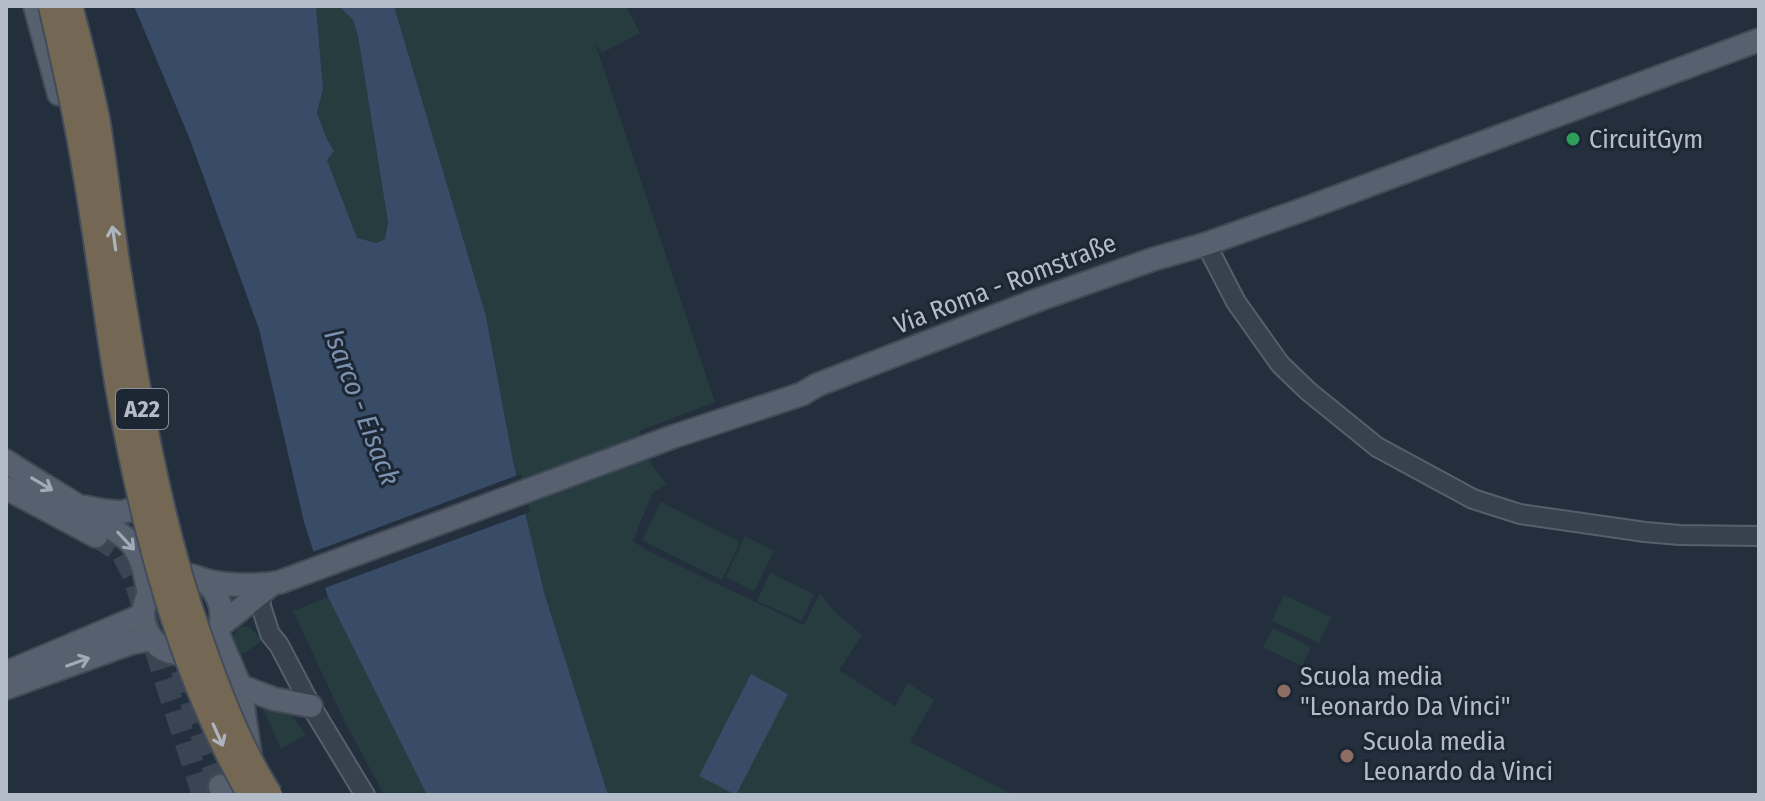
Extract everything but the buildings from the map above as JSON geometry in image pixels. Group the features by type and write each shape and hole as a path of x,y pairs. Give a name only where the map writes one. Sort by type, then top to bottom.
{"highway":[{"name":"A22","path":"51,6 79,138 119,388 144,515 174,621 205,706 230,761 252,795"},
{"name":"A22","path":"70,6 97,120 138,388 160,496 186,598 218,691 270,795"}],"main road":[{"path":"35,6 56,77 126,463"},
{"name":"Via Roma - Romstraße","path":"152,639 166,650 185,654 204,648 219,629 271,587 675,436 802,394 831,379 1049,296 1206,244 1759,40"},
{"path":"88,248 111,287 125,323 183,554 198,578 214,590 221,603 223,618 219,629 240,686 248,733 252,795"},
{"path":"6,461 80,505 132,544 144,565 145,627 152,639 131,643 6,688"},
{"path":"80,505 107,512 124,512 139,507 151,493 158,463"},
{"path":"7,489 96,536"},
{"name":"Via Roma - Romstraße","path":"6,673 146,604 159,583 171,576 186,575 225,584 271,587"},
{"path":"240,686 274,699 311,706"}],"street":[{"path":"1206,244 1236,302 1280,364 1308,391 1377,447 1473,499 1520,514 1645,532 1759,536"},
{"path":"271,587 261,606 270,634 365,795"}],"green space":[{"path":"316,6 339,6 353,20 358,36 388,222 385,239 377,243 357,239 327,160 334,151 317,113 323,89"},
{"path":"394,6 626,6 640,33 602,53 595,43 715,402 639,431 652,466 667,484 652,493 633,541 804,625 820,593 834,611 862,635 839,670 895,706 908,683 934,700 910,742 1014,795 608,795 544,592 513,461 486,316"},
{"path":"661,502 740,542 722,580 642,540"},
{"path":"745,536 774,551 754,591 726,577"},
{"path":"770,573 814,594 802,621 757,601"},
{"path":"1284,595 1331,617 1319,643 1272,621"},
{"path":"328,597 427,795 384,795 343,718 293,611"},
{"path":"241,626 249,627 262,640 246,652 234,656 233,640"},
{"path":"1273,628 1311,647 1302,666 1263,647"},
{"path":"259,700 285,707 306,735 281,749"}],"water":[{"name":"Isarco - Eisack","path":"134,6 316,6 323,89 317,113 334,151 327,160 357,238 377,243 385,239 388,222 358,36 353,20 339,6 394,6 486,316 513,461 544,592 608,795 427,795 328,597 304,522 259,329 189,137"},
{"path":"751,674 788,694 736,795 699,776"}],"pier":[{"path":"521,474 530,512 322,589 310,553"}],"tunnel":[{"path":"96,536 122,553 134,577 203,795"},
{"path":"182,670 220,786"}],"place":[{"name":"CircuitGym","path":"1573,139"},
{"name":"Scuola media \"Leonardo Da Vinci\"","path":"1284,691"},
{"name":"Scuola media Leonardo da Vinci","path":"1347,756"}]}
